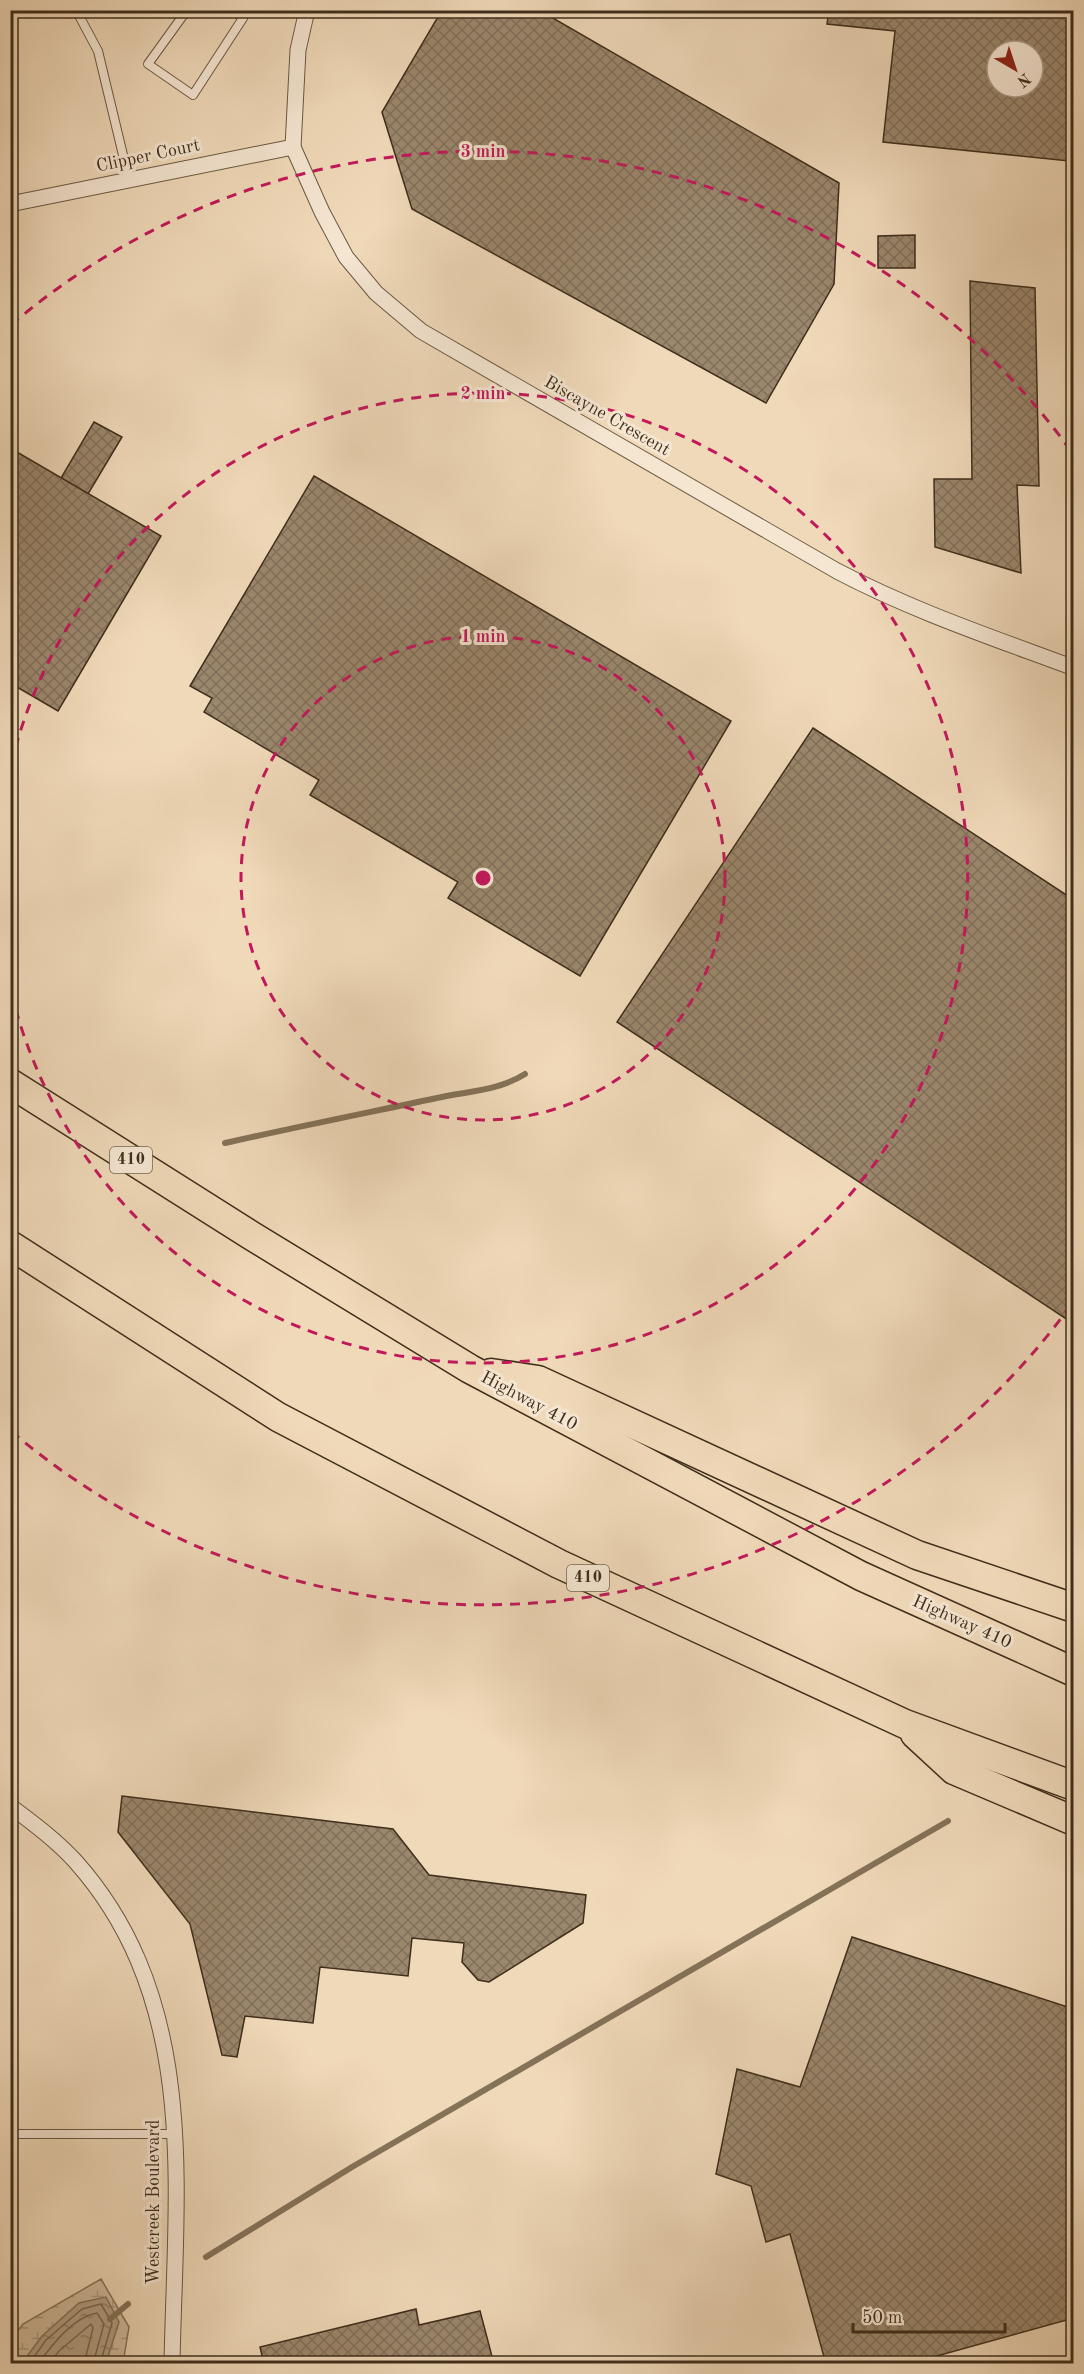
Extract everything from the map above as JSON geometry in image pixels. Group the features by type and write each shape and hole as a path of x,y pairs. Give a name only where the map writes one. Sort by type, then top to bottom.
{"highway":[{"name":"Highway 410","path":"10,1083 252,1236 470,1369 861,1576 1074,1672"},
{"name":"410","path":"10,1245 278,1417 559,1564 905,1724 1074,1786"},
{"path":"470,1369 538,1380 917,1555 1074,1608"},
{"path":"905,1724 954,1770 1074,1821"}],"street":[{"name":"Biscayne Crescent","path":"307,10 298,50 294,147 322,212 346,257 376,293 421,331 876,592 1074,668"},
{"name":"Clipper Court","path":"10,204 294,147"},
{"name":"Westcreek Boulevard","path":"10,1806 39,1828 76,1862 116,1916 143,1969 163,2034 177,2134 172,2364"}],"lane":[{"path":"187,10 148,64 193,94 243,18 232,10"},
{"path":"75,11 98,51 129,180"},
{"path":"10,2134 177,2134"}],"green space":[{"path":"101,2279 129,2327 123,2363 11,2363 10,2341 23,2324"}],"water":[{"path":"106,2297 119,2322 106,2363 22,2363 42,2336 79,2303"}],"building":[{"path":"442,10 539,10 839,183 834,284 766,403 412,209 382,112"},
{"path":"829,10 1074,10 1074,114 1069,161 883,142 895,31 827,24"},
{"path":"915,235 915,268 878,268 878,236"},
{"path":"970,281 1035,288 1039,486 1017,485 1021,573 935,547 934,479 972,479"},
{"path":"94,422 122,437 88,494 61,478"},
{"path":"10,448 161,536 58,711 10,683"},
{"path":"314,476 731,721 580,976 448,898 458,882 310,795 319,780 204,712 212,698 190,686"},
{"path":"813,728 1074,900 1074,1324 617,1022"},
{"path":"122,1796 393,1829 429,1875 586,1895 583,1923 489,1982 478,1980 462,1962 464,1943 412,1938 408,1976 320,1967 313,2023 245,2016 237,2057 222,2055 190,1924 118,1832"},
{"path":"852,1937 1074,2009 1074,2318 908,2364 826,2364 790,2234 766,2242 751,2186 716,2174 737,2069 800,2087"},
{"path":"416,2309 419,2325 480,2311 494,2364 264,2364 260,2347"}],"waterway":[{"path":"225,1143 482,1090 515,1080 525,1074"},
{"path":"206,2257 352,2167 948,1821"},
{"path":"110,2319 128,2304"}]}
